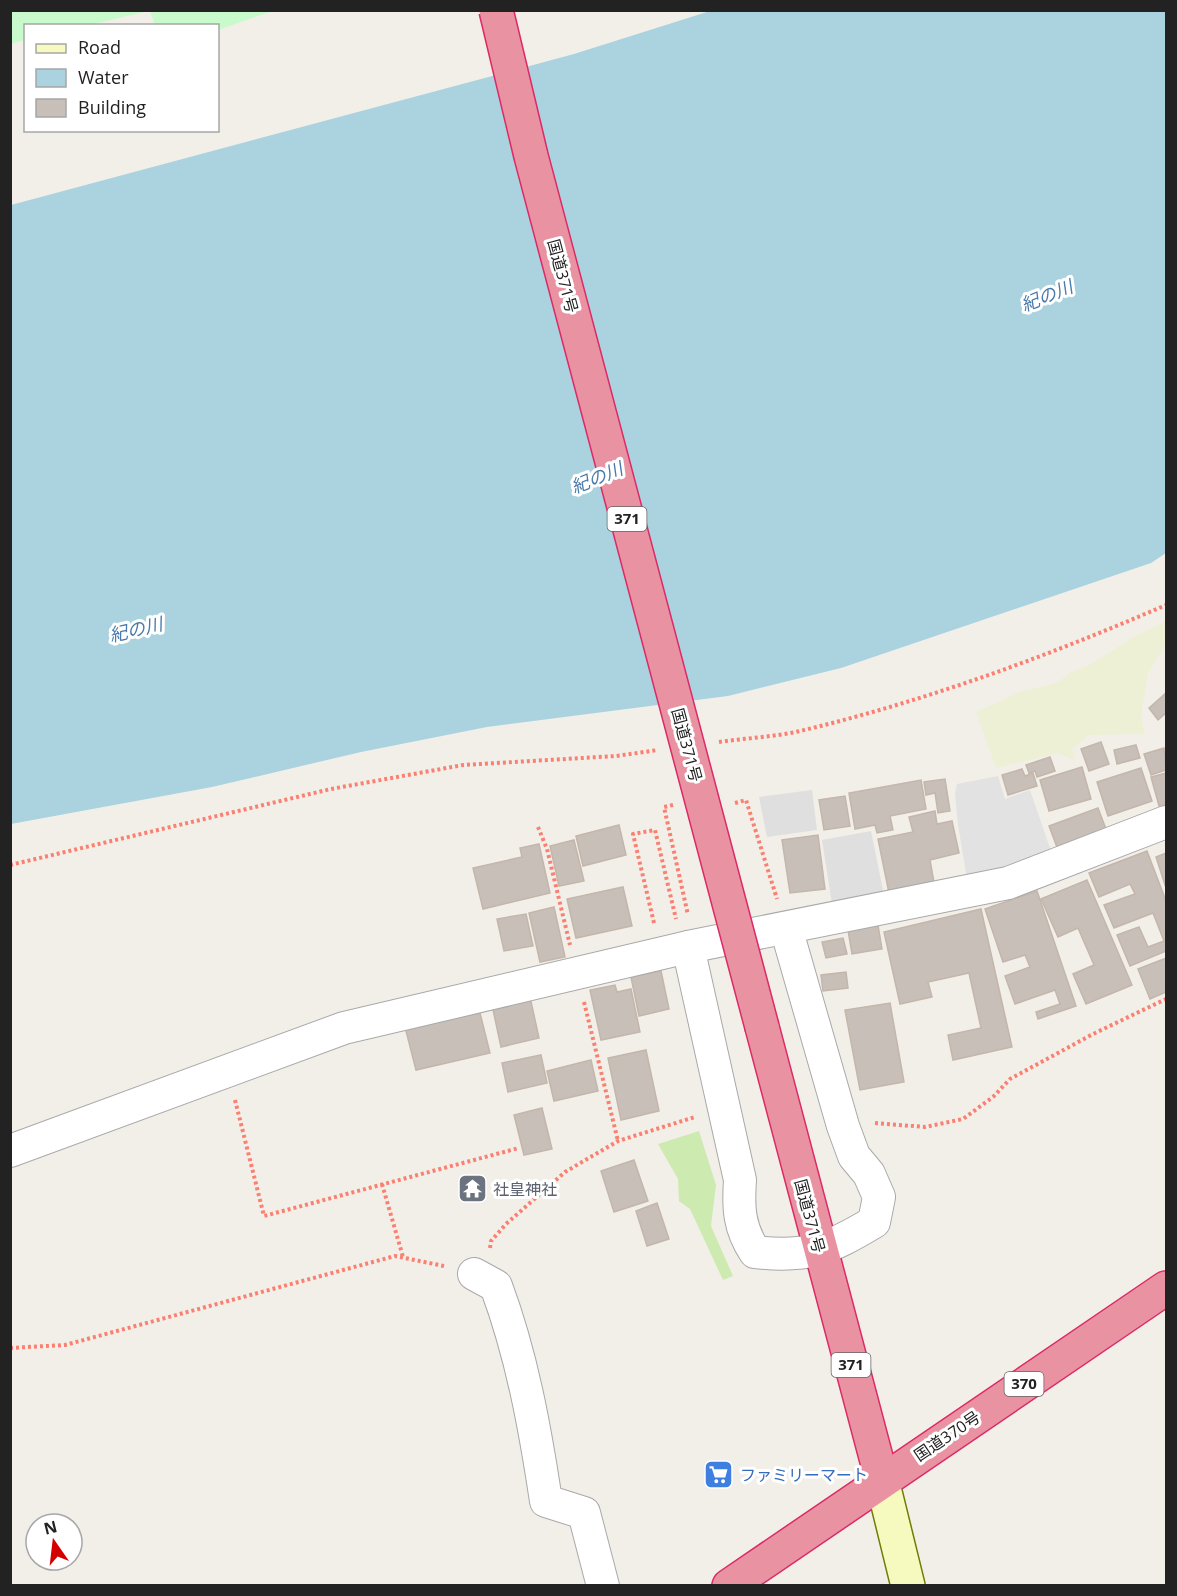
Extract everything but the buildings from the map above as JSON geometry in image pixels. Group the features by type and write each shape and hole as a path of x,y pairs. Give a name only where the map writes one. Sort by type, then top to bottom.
{"highway":[{"name":"国道371号","path":"495,10 534,168 762,1027 819,1251 882,1480"},
{"name":"国道370号","path":"729,1586 1167,1288"}],"street":[{"path":"10,1151 344,1028 576,972 679,938 786,928 1008,883 1167,822"},
{"path":"679,938 740,1180 738,1207 743,1233 755,1252 784,1255 819,1251 874,1222 879,1197 868,1173 854,1156 843,1126 786,928"},
{"path":"478,1276 496,1286 513,1332 535,1424 546,1501 584,1513 603,1586"},
{"path":"882,1480 908,1586"}],"path":[{"path":"707,744 799,731 976,680 1092,637 1167,605"},
{"path":"10,865 331,789 464,765 616,756 661,750"},
{"path":"728,804 746,800 786,928"},
{"path":"679,938 664,807 680,804"},
{"path":"538,827 547,849 618,1141"},
{"path":"656,830 679,938 633,834 656,830"},
{"path":"866,1123 925,1127 963,1119 993,1096 1010,1079 1093,1034 1167,999"},
{"path":"227,1070 264,1216 519,1148"},
{"path":"10,1348 64,1345 395,1256 478,1276 491,1241 506,1224 565,1172 618,1141 706,1114"},
{"path":"382,1184 403,1257"}],"shaded area":[{"path":"998,776 1005,799 1030,790 1053,857 968,885 958,825 955,794 957,784"},
{"path":"812,790 817,830 767,837 759,797"},
{"path":"871,831 886,905 834,917 822,840"}],"green space":[{"path":"11,10 149,11 93,24 24,24 24,40 11,44"},
{"path":"150,11 273,11 219,30 219,24 155,24"},
{"path":"1166,621 1166,644 1148,673 1141,716 1145,734 1089,735 1072,749 1076,761 1058,753 996,768 976,712 1020,692 1057,683 1071,672 1089,665 1132,638"},
{"path":"699,1131 716,1185 711,1226 733,1276 723,1280 690,1209 679,1201 678,1179 658,1144"}],"water":[{"name":"紀の川","path":"710,11 1166,11 1166,553 1151,563 841,668 728,696 487,727 361,752 212,787 11,824 11,205 574,54"}],"place":[{"name":"社皇神社","path":"472,1189"},
{"name":"ファミリーマート","path":"719,1475"}]}
